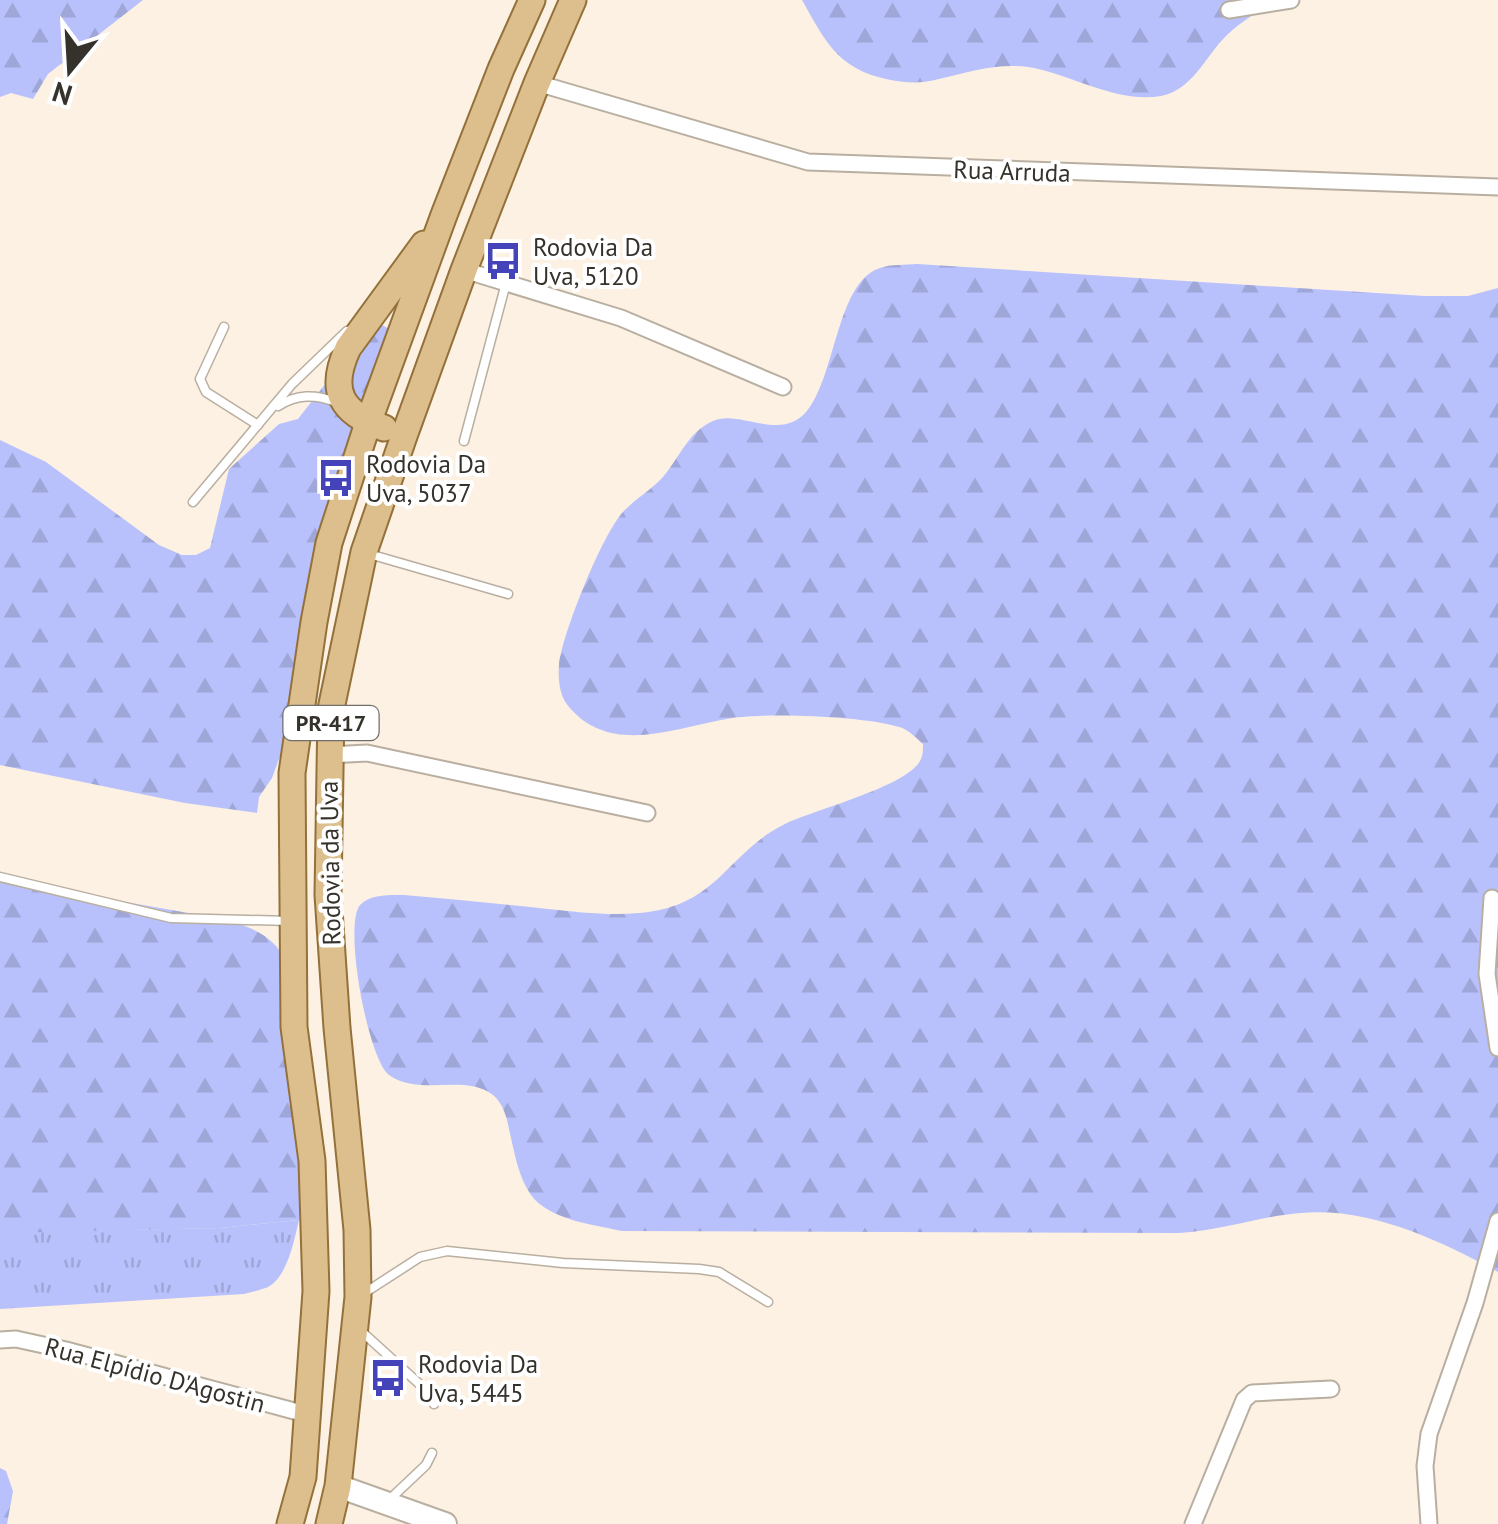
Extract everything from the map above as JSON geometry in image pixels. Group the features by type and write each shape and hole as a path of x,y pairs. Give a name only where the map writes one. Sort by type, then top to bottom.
{"main road":[{"name":"Rodovia da Uva","path":"290,1524 303,1477 309,1415 315,1254 312,1161 294,1027 292,773 305,679 329,543 360,418 500,69 532,0"},
{"name":"Rodovia da Uva","path":"329,1524 338,1486 358,1298 357,1230 336,1028 328,895 332,709 364,552 464,270 573,0"},
{"path":"404,436 360,418 341,397 340,364 444,216"},
{"path":"303,1477 338,1486"}],"street":[{"path":"1229,10 1292,0"},
{"name":"Rua Arruda","path":"537,83 808,162 1498,187"},
{"path":"464,270 621,318 783,387"},
{"path":"329,755 367,754 647,814"},
{"path":"1492,898 1487,974 1498,1048"},
{"path":"1429,1524 1425,1466 1429,1434 1475,1303 1498,1222"},
{"name":"Rua Elpídio D'Agostin","path":"0,1340 66,1350 309,1415"},
{"path":"1194,1524 1244,1400 1252,1394 1330,1389"},
{"path":"338,1486 445,1524"}],"lane":[{"path":"193,502 292,384 397,283"},
{"path":"464,441 506,283"},
{"path":"224,328 200,380 206,392 258,425"},
{"path":"270,411 289,399 311,395 333,400 360,418"},
{"path":"364,552 508,594"},
{"path":"0,877 171,918 294,921"},
{"path":"358,1298 420,1257 447,1251 563,1263 719,1272 768,1302"},
{"path":"355,1325 426,1390 434,1404"},
{"path":"385,1503 426,1465 432,1453"}],"green space":[{"path":"0,0 143,0 48,74 33,99 11,93 0,97"},
{"path":"802,0 1276,0 1227,35 1182,87 1161,96 1144,97 1016,66 926,82 886,79 855,68 834,51"},
{"path":"917,264 1424,296 1468,296 1498,288 1498,1272 1403,1228 1327,1212 1179,1233 622,1231 573,1220 549,1210 531,1195 517,1163 506,1116 493,1095 469,1086 401,1081 389,1075 381,1064 366,1020 356,964 356,918 364,901 404,895 605,914 666,908 705,889 765,836 785,824 881,788 913,769 921,759 923,744 906,730 838,718 742,717 644,735 604,731 585,722 569,707 561,693 559,676 562,649 575,608 605,541 623,512 663,477 697,432 713,421 723,418 772,425 796,421 816,397 845,311 865,277 880,268"},
{"path":"382,325 395,332 392,379 287,737 272,778 259,797 257,813 185,803 0,765 0,440 46,462 159,545 182,555 196,555 210,548 229,469 279,424 298,419 365,333"},
{"path":"0,880 217,918 249,928 274,944 287,962 302,1163 299,1220 220,1228 0,1233"},
{"path":"299,1220 281,1275 259,1290 0,1309 0,1232 220,1228"},
{"path":"0,1468 6,1471 13,1491 7,1524 0,1524"}],"place":[{"name":"Rodovia Da Uva, 5120","path":"503,261"},
{"name":"Rodovia Da Uva, 5037","path":"336,478"},
{"name":"Rodovia Da Uva, 5445","path":"388,1378"}]}
